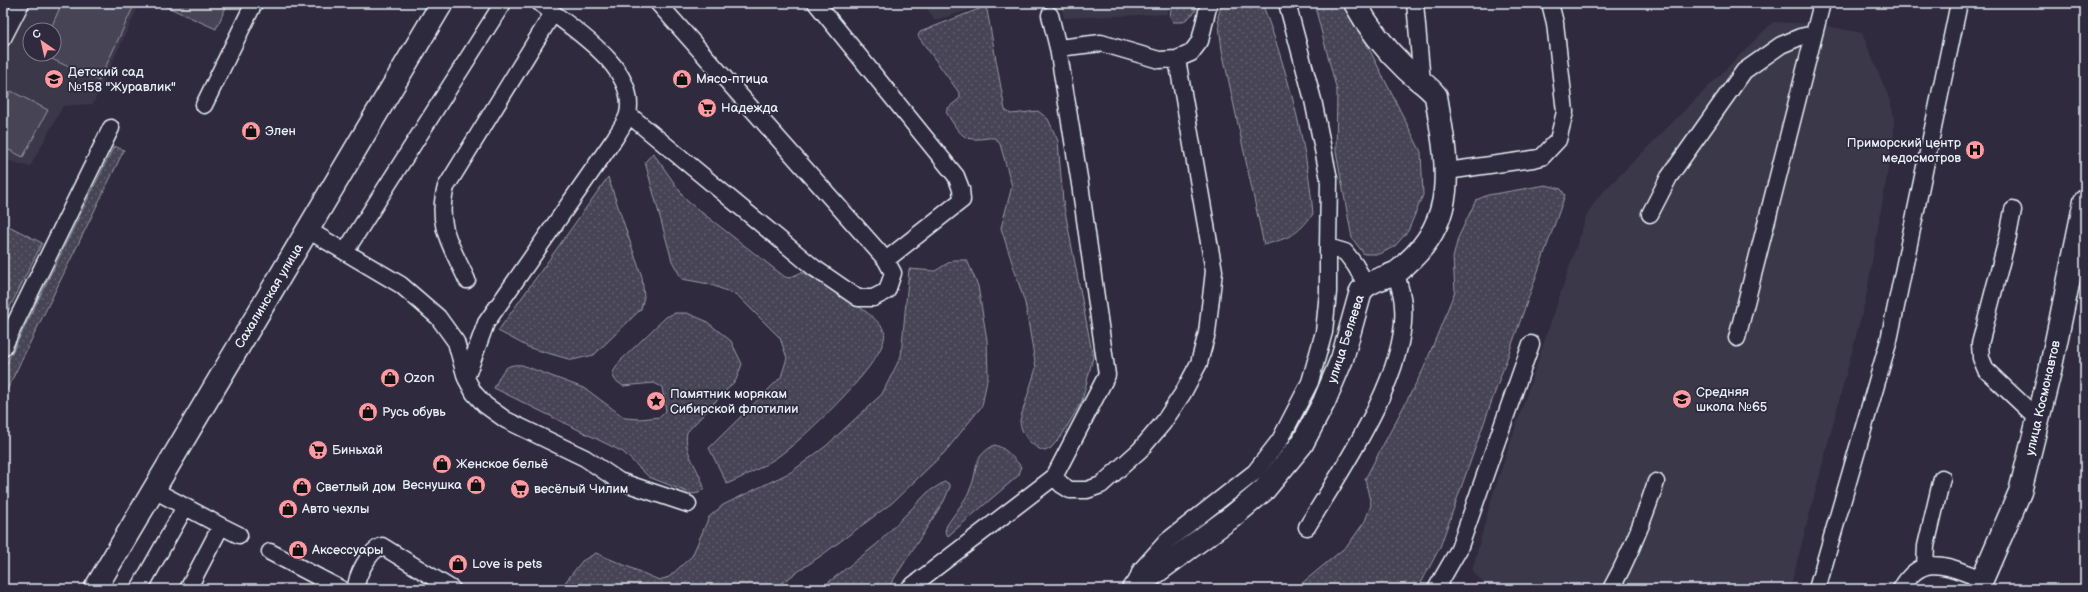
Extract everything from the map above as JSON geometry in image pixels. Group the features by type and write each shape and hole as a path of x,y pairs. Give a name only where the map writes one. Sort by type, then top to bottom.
{"main road":[{"name":"Сахалинская улица","path":"95,589 442,3"},
{"name":"улица Беляева","path":"1134,588 1233,516 1264,490 1302,444 1324,402 1342,359 1361,291 1366,284 1396,273 1414,257 1428,239 1438,221 1446,195 1447,171 1436,96 1422,82 1406,70 1391,53 1363,17 1355,3"},
{"name":"улица Космонавтов","path":"1980,584 2020,492 2075,256 2085,201"}],"lane":[{"path":"3,38 20,3"},
{"path":"204,105 254,3"},
{"path":"345,252 503,3"},
{"path":"466,378 486,323 615,138 628,114 625,88 620,75 605,55 540,3"},
{"path":"628,114 813,267 858,298 873,298 888,291 893,273 886,260 658,3"},
{"path":"816,3 956,176 961,189 962,200 886,260"},
{"path":"1058,48 1101,43 1159,60 1177,59 1191,53 1200,41 1209,3"},
{"path":"1134,588 1141,570 1167,540 1255,472 1280,440 1310,382 1324,332 1328,292 1329,179 1313,100 1287,3"},
{"path":"1415,3 1422,82"},
{"path":"1447,171 1542,157 1558,140 1565,112 1555,23 1550,3"},
{"path":"1737,338 1822,3"},
{"path":"1816,589 1889,340 1959,3"},
{"path":"467,280 445,233 441,210 446,187 553,13"},
{"path":"908,589 1054,477 1107,375 1080,184 1058,48 1050,15"},
{"path":"1650,214 1669,177 1744,71 1781,45 1800,37 1814,34"},
{"path":"1054,477 1070,490 1086,490 1101,485 1140,450 1163,423 1183,393 1199,364 1207,333 1214,271 1177,59"},
{"path":"3,348 112,128"},
{"path":"2013,210 2008,236 1980,344 1981,358 1986,370 2038,419"},
{"path":"308,230 401,285 438,317 456,342 466,378 474,393 485,405 506,420 585,458 619,481 688,504"},
{"path":"1328,247 1345,252 1355,265 1366,284"},
{"path":"1307,527 1365,430 1400,345 1403,306 1396,273"},
{"path":"1436,589 1459,549 1531,344"},
{"path":"1925,566 1926,546 1942,478"},
{"path":"1611,589 1623,568 1643,522 1656,482"},
{"path":"154,490 239,535"},
{"path":"138,589 185,507"},
{"path":"188,589 221,526"},
{"path":"356,589 356,584 365,565 375,550 382,546 452,589"},
{"path":"270,552 341,589"},
{"path":"1901,589 1905,581 1925,566 1936,564 1980,584"}],"shaded area":[{"name":"Детский сад №158 \"Журавлик\"","path":"3,3 140,3 93,104 63,106 30,167 3,159"},
{"path":"62,3 135,3 99,81 58,62 62,62 62,22 54,22"},
{"path":"166,3 228,3 216,29 165,6"},
{"path":"923,3 992,3 935,20"},
{"path":"1060,3 1168,3 1167,14 1064,18"},
{"path":"1172,3 1197,3 1195,12 1183,22 1173,22 1170,16"},
{"path":"1222,3 1262,3 1288,80 1306,160 1313,214 1302,227 1292,235 1264,245 1222,50 1218,17"},
{"path":"1314,3 1346,3 1421,152 1423,195 1408,231 1395,246 1380,254 1364,254 1352,238 1336,152 1337,91"},
{"path":"984,7 987,10 1005,110 1011,114 1038,111 1048,119 1058,141 1063,201 1093,357 1082,401 1062,435 1051,448 1045,451 1036,447 1024,435 1020,420 1036,368 1025,303 1001,228 1012,186 1000,144 995,138 968,138 960,133 946,112 948,108 960,98 960,94 918,36 920,32"},
{"name":"Средняя школа №65","path":"1773,22 1817,24 1862,33 1889,98 1894,116 1894,134 1866,298 1790,589 1490,589 1472,571 1491,500 1586,217 1597,198"},
{"path":"11,91 48,110 23,157 3,147 3,107"},
{"path":"114,146 124,150 6,392 3,390 3,371"},
{"path":"653,153 687,201 785,277 789,278 802,272 862,309 880,324 884,331 883,342 863,375 812,428 798,441 774,459 727,484 709,448 781,377 787,358 780,338 737,295 709,284 682,279 672,261 645,162"},
{"path":"608,177 642,277 644,297 641,309 594,355 572,360 530,348 498,331"},
{"path":"1546,185 1561,189 1565,195 1440,547 1418,589 1295,589 1348,545 1365,521 1371,505 1365,479 1423,370 1455,291 1453,258 1458,238 1476,200 1488,195"},
{"path":"3,223 42,243 3,321"},
{"path":"953,260 967,260 978,286 987,340 988,375 982,406 945,452 892,503 773,589 560,589 582,561 596,553 659,580 669,577 692,556 709,517 723,505 791,472 826,446 882,394 901,356 909,269 935,271"},
{"path":"675,313 687,313 706,321 731,341 742,364 736,380 687,432 686,440 689,454 699,473 704,488 699,493 692,494 649,477 623,452 494,388 501,374 507,367 522,365 586,389 625,418 640,419 660,417 666,411 662,387 654,383 623,386 615,380 612,374 620,361 666,317"},
{"path":"994,445 1005,450 1020,465 1021,468 1019,475 948,536 945,531 947,525 969,492 979,459"},
{"path":"944,482 948,483 950,487 944,501 890,585 885,589 820,589 877,544 928,492"}],"place":[{"name":"Детский сад №158 \"Журавлик\"","path":"54,79"},
{"name":"Мясо-птица","path":"682,79"},
{"name":"Надежда","path":"707,108"},
{"name":"Элен","path":"251,131"},
{"name":"Приморский центр медосмотров","path":"1975,150"},
{"name":"Ozon","path":"390,378"},
{"name":"Средняя школа №65","path":"1682,399"},
{"name":"Памятник морякам Сибирской флотилии","path":"656,401"},
{"name":"Русь обувь","path":"368,412"},
{"name":"Биньхай","path":"318,450"},
{"name":"Женское бельё","path":"442,464"},
{"name":"Веснушка","path":"476,485"},
{"name":"Светлый дом","path":"302,487"},
{"name":"весёлый Чилим","path":"520,489"},
{"name":"Авто чехлы","path":"288,509"},
{"name":"Аксессуары","path":"298,550"},
{"name":"Love is pets","path":"458,564"}]}
